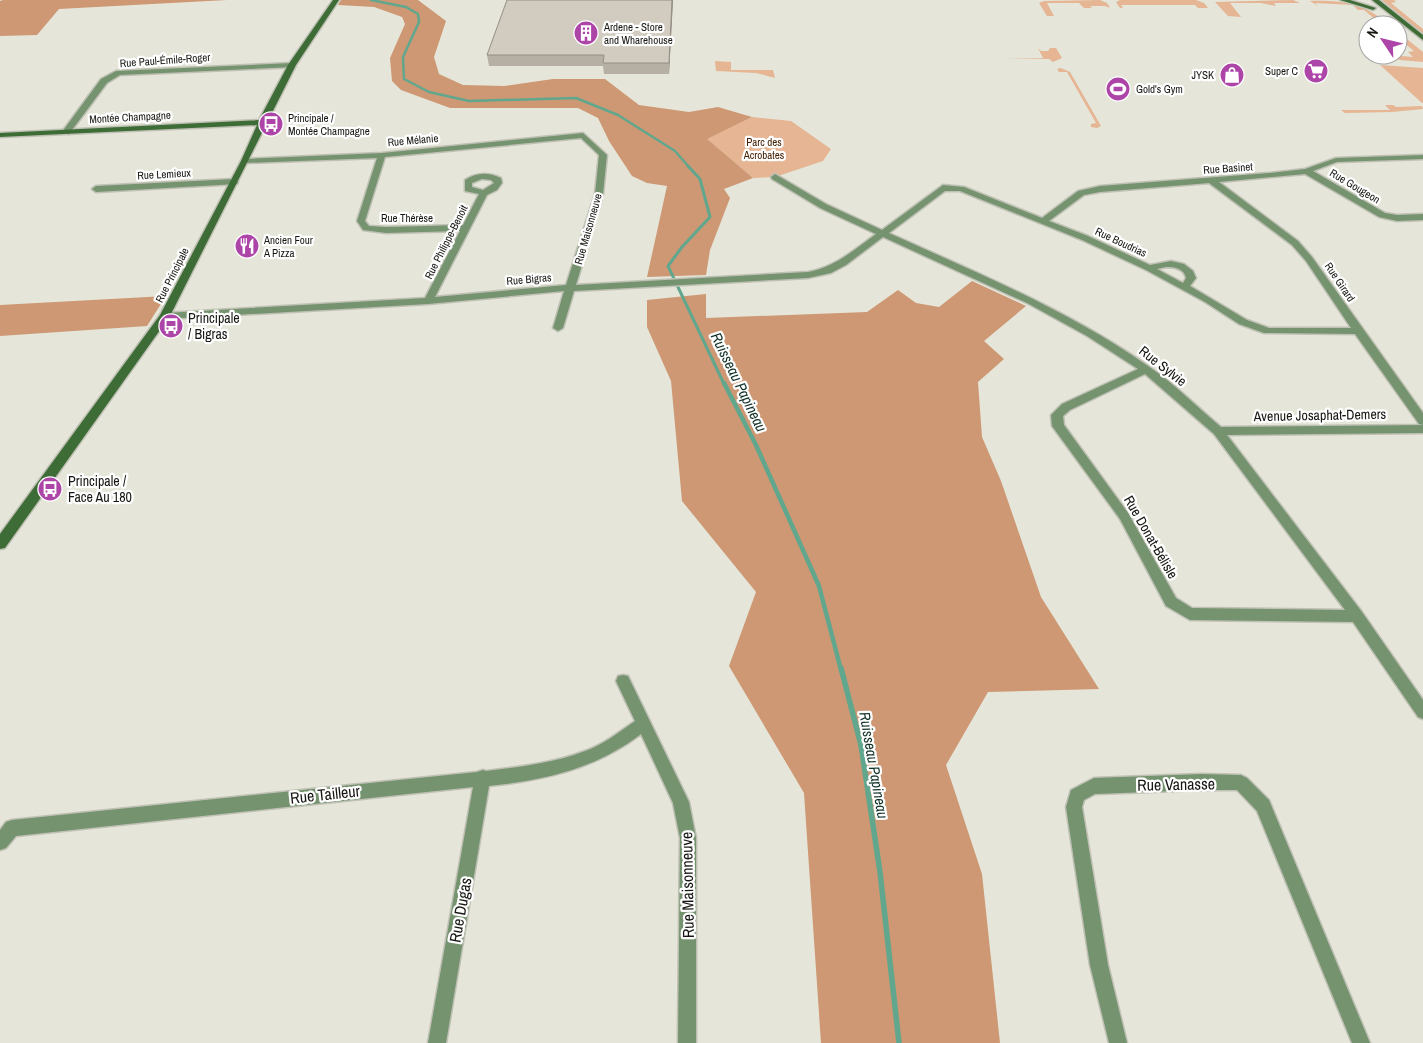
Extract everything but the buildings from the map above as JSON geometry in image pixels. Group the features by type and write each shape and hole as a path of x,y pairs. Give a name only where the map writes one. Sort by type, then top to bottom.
{"street":[{"name":"Rue Principale","path":"0,544 165,316 292,65 336,0"},
{"path":"1343,0 1373,8"},
{"path":"1364,0 1382,15"},
{"path":"1374,0 1423,38"},
{"name":"Rue Paul-Émile-Roger","path":"66,132 104,81 119,73 292,65"},
{"name":"Montée Champagne","path":"0,135 262,122"},
{"name":"Rue Mélanie","path":"245,160 382,154 583,135"},
{"name":"Rue Maisonneuve","path":"558,328 599,194 603,155 583,135"},
{"name":"Rue Thérèse","path":"382,154 361,221 366,228 386,230 466,228"},
{"name":"Rue Basinet","path":"1043,221 1081,193 1100,189 1269,176 1306,170 1336,160 1423,157"},
{"name":"Rue Gougeon","path":"1306,170 1382,215 1397,218 1423,217"},
{"name":"Rue Sylvie","path":"775,177 797,192 1030,301 1091,334 1146,369 1218,431 1357,616 1423,712"},
{"name":"Rue Girard","path":"1212,180 1295,243 1309,258 1358,331 1423,421"},
{"name":"Rue Lemieux","path":"96,189 234,182"},
{"name":"Rue Boudrias","path":"882,232 943,188 961,189 1043,221 1149,268 1244,322 1268,331 1358,331"},
{"name":"Rue Philippe-Benoit","path":"428,301 484,193"},
{"name":"Rue Bigras","path":"165,316 428,301 570,288 808,275 828,271 843,263 882,232"},
{"path":"1149,268 1167,263 1187,269 1191,278 1185,287"},
{"name":"Rue Donat-Bélisle","path":"1146,369 1066,407 1057,415 1058,426 1124,516 1170,602 1190,614 1357,616"},
{"name":"Avenue Josaphat-Demers","path":"1218,431 1423,429"},
{"name":"Rue Maisonneuve","path":"623,681 681,802 688,838 687,1043"},
{"name":"Rue Tailleur","path":"0,842 12,828 483,777 528,774 588,758 617,743 644,723"},
{"name":"Rue Dugas","path":"438,1043 483,777"},
{"name":"Rue Vanasse","path":"1118,1043 1098,955 1074,807 1077,795 1094,786 1202,782 1241,783 1263,806 1361,1043"}],"green space":[{"path":"1100,0 1107,3 1110,8 1090,6 1092,8 1084,8 1079,3 1047,3 1054,16 1047,16 1039,3 1044,1"},
{"path":"1120,0 1196,0 1204,3 1208,8 1198,8 1195,5 1121,5 1123,8 1120,8 1116,2"},
{"path":"1293,0 1305,5 1300,3 1274,3 1276,6 1261,3 1230,3 1241,17 1228,16 1215,2"},
{"path":"1382,0 1394,0 1396,2 1391,3 1406,15 1400,15"},
{"path":"1310,1 1333,1 1353,5 1315,3 1318,6"},
{"path":"1353,5 1376,15 1370,15 1364,10 1358,10"},
{"path":"1408,17 1423,29 1423,34 1408,22"},
{"path":"1408,40 1423,52 1423,62 1408,61 1408,57 1413,57 1408,52 1414,51 1408,46"},
{"path":"1038,48 1041,51 1048,51 1050,48 1056,48 1062,58 1053,62 1049,59 1002,58 1043,58"},
{"path":"715,61 731,62 731,70 773,70 775,78 756,73 716,71"},
{"path":"1380,65 1423,68 1422,103"},
{"path":"1061,68 1070,72 1101,126 1097,128 1091,127 1091,124 1096,123 1067,72 1059,72 1057,69"},
{"path":"1385,105 1396,107 1422,106 1423,109 1345,113 1341,110 1390,110"},
{"name":"Parc des Acrobates","path":"752,117 791,121 831,149 823,161 775,177 753,178 706,139"}],"shaded area":[{"path":"227,0 59,9 37,35 0,36 0,1"},
{"path":"341,0 418,0 446,21 434,57 439,74 463,85 504,86 553,79 605,79 639,105 689,112 718,107 752,117 707,139 753,178 724,189 730,198 710,250 706,275 647,277 667,186 647,183 632,176 609,141 598,118 578,108 450,108 401,90 392,81 390,58 405,24 402,17 374,7 338,5"},
{"path":"972,281 1026,306 984,341 1004,359 978,382 982,437 1001,481 1041,597 1099,689 988,692 946,765 982,874 1000,1043 821,1043 804,793 729,666 756,592 682,501 671,381 647,327 647,300 706,294 706,318 867,312 898,290 916,303 939,307"},
{"path":"166,296 147,326 0,336 0,305"}],"waterway":[{"name":"Ruisseau Papineau","path":"371,0 406,7 418,14 419,22 403,57 404,79 429,92 469,101 576,98 618,115 675,151 689,167"},
{"name":"Ruisseau Papineau","path":"688,166 700,179 710,217 682,247 668,266 724,384"},
{"name":"Ruisseau Papineau","path":"724,383 756,445 819,586 841,670"},
{"name":"Ruisseau Papineau","path":"841,668 861,745 880,872 899,1043"}],"place":[{"name":"Ardene - Store and Wharehouse","path":"586,33"},
{"name":"Super C","path":"1316,71"},
{"name":"JYSK","path":"1232,75"},
{"name":"Gold's Gym","path":"1118,89"},
{"name":"Principale / Montée Champagne","path":"271,124"},
{"name":"Ancien Four A Pizza","path":"247,246"},
{"name":"Principale / Bigras","path":"171,326"},
{"name":"Principale / Face Au 180","path":"50,489"}]}
